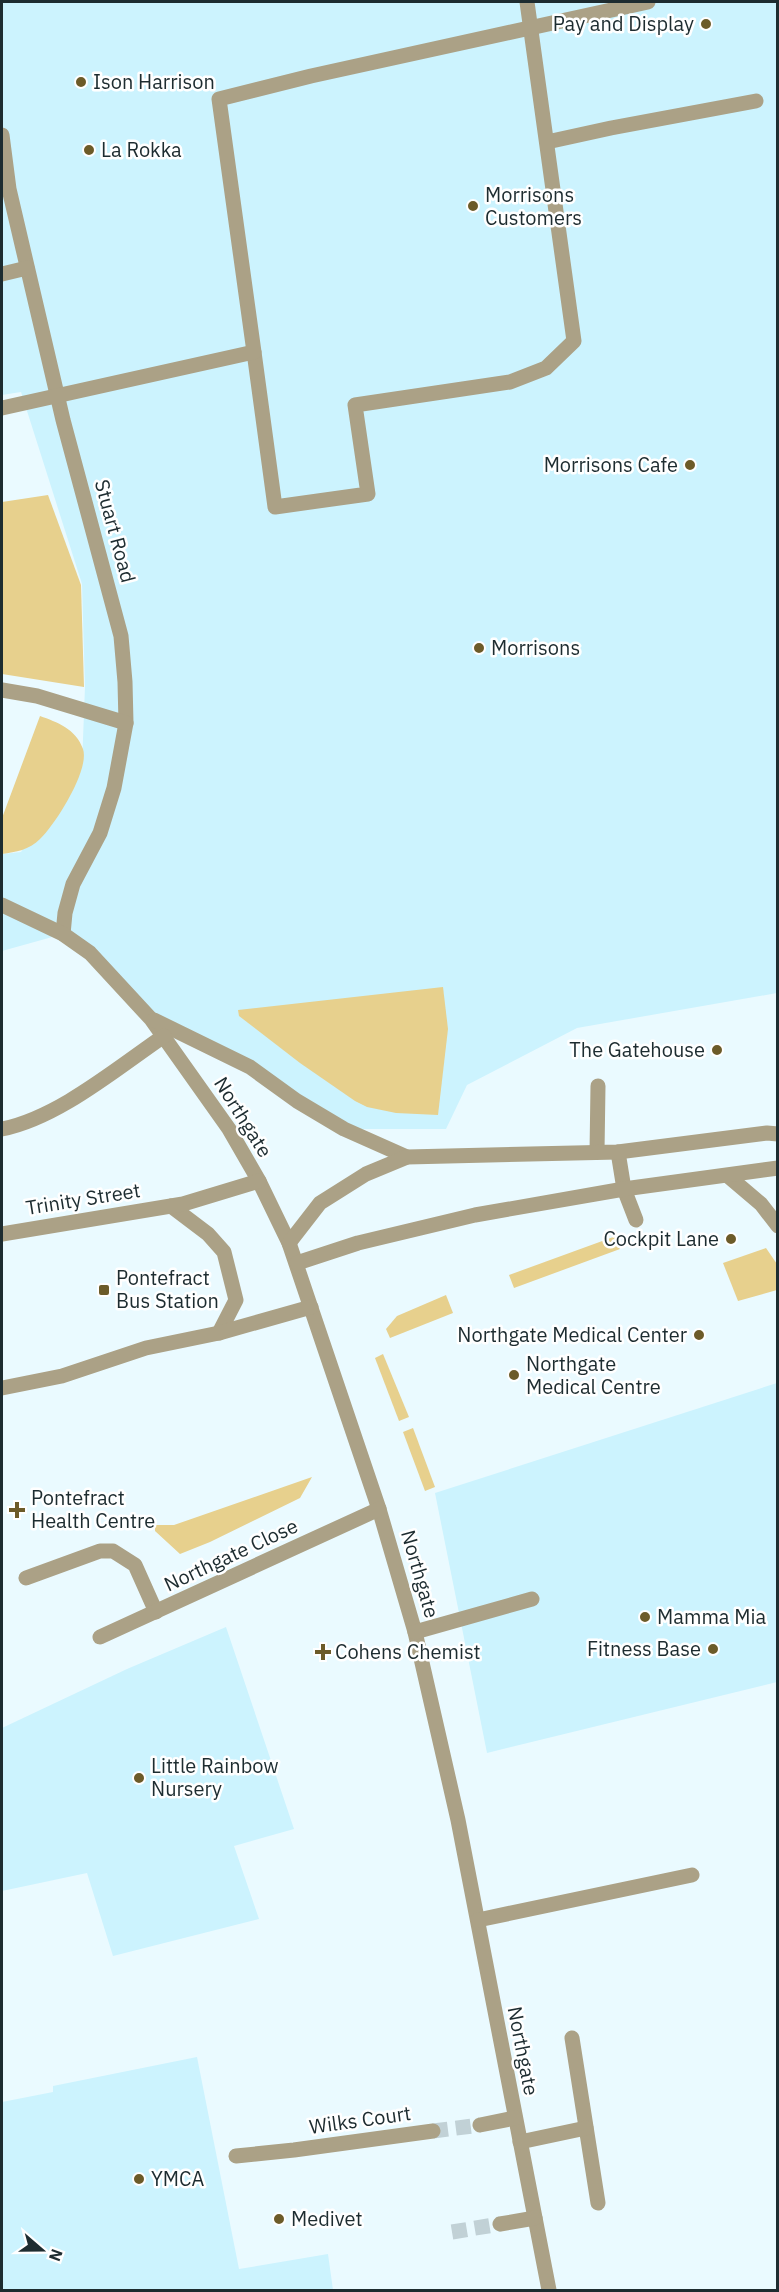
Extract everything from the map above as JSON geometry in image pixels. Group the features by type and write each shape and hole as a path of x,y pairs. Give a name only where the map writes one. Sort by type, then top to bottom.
{"street":[{"path":"527,2 532,27 574,341 546,368 510,382 355,405 368,494 276,507 219,99 311,76 532,27 648,2"},
{"path":"547,142 756,101"},
{"name":"Stuart Road","path":"2,135 9,189 57,395 121,636 126,723 114,788 100,833 73,884 65,913 63,934"},
{"path":"2,274 27,268"},
{"path":"2,408 254,352"},
{"path":"2,690 37,696 126,723"},
{"name":"Northgate","path":"3,908 63,934 90,953 151,1019 229,1129 259,1181 297,1263 379,1509 415,1632 458,1820 549,2290"},
{"name":"Northgate","path":"151,1019 250,1067 297,1101 344,1129 407,1157"},
{"path":"2,1129 17,1126 77,1096 164,1036"},
{"path":"597,1152 598,1086"},
{"path":"289,1243 320,1203 366,1173 407,1157 618,1152 777,1134"},
{"path":"618,1152 624,1189 636,1220"},
{"path":"297,1263 358,1243 475,1215 624,1189 777,1168"},
{"path":"728,1176 761,1204 777,1226"},
{"name":"Trinity Street","path":"2,1234 171,1206 259,1181"},
{"name":"Trinity Street","path":"171,1206 208,1234 224,1252 236,1300 219,1333"},
{"path":"2,1388 62,1376 146,1348 219,1333 311,1306"},
{"name":"Northgate Close","path":"100,1637 379,1509"},
{"path":"26,1578 100,1551 113,1551 135,1565 156,1612"},
{"path":"415,1632 532,1599"},
{"path":"477,1920 692,1875"},
{"path":"572,2038 598,2203"},
{"path":"480,2125 515,2118"},
{"path":"520,2142 586,2127"},
{"name":"Wilks Court","path":"236,2156 433,2131"},
{"path":"500,2224 535,2218"}],"shaded area":[{"path":"2,2 777,2 777,993 577,1028 467,1085 446,1129 344,1129 151,1019 63,934 2,951 2,854 21,852 82,765 85,687 82,584 21,392 2,395"},
{"path":"48,495 81,585 84,687 2,674 2,502"},
{"path":"40,716 59,724 76,736 83,749 84,758 81,770 70,797 40,839 27,848 2,854 2,818"},
{"path":"443,987 448,1029 438,1115 396,1113 367,1107 355,1101 300,1063 239,1016 238,1010"},
{"path":"616,1236 620,1249 514,1288 509,1275"},
{"path":"766,1248 777,1264 777,1290 738,1301 723,1263"},
{"path":"446,1295 453,1313 390,1338 386,1329 397,1316"},
{"path":"383,1354 409,1417 399,1421 375,1358"},
{"path":"777,1383 777,1682 487,1753 435,1493"},
{"path":"413,1428 435,1487 425,1491 403,1432"},
{"path":"312,1477 300,1498 210,1542 180,1554 155,1531 155,1525 174,1525"},
{"name":"Little Rainbow Nursery","path":"226,1627 294,1829 234,1846 259,1919 113,1956 87,1873 2,1891 2,1728 127,1669"},
{"path":"197,2057 239,2269 328,2254 333,2290 2,2290 2,2102 53,2092 53,2086"}],"tunnel":[{"path":"433,2131 480,2125"},
{"path":"452,2232 500,2224"}],"place":[{"name":"Pay and Display","path":"706,24"},
{"name":"Ison Harrison","path":"81,82"},
{"name":"La Rokka","path":"89,150"},
{"name":"Morrisons Customers","path":"473,206"},
{"name":"Morrisons Cafe","path":"690,465"},
{"name":"Morrisons","path":"479,648"},
{"name":"The Gatehouse","path":"717,1050"},
{"name":"Cockpit Lane","path":"731,1239"},
{"name":"Pontefract Bus Station","path":"104,1290"},
{"name":"Northgate Medical Center","path":"699,1335"},
{"name":"Northgate Medical Centre","path":"514,1375"},
{"name":"Pontefract Health Centre","path":"17,1510"},
{"name":"Mamma Mia","path":"645,1617"},
{"name":"Fitness Base","path":"713,1649"},
{"name":"Cohens Chemist","path":"323,1652"},
{"name":"Little Rainbow Nursery","path":"139,1778"},
{"name":"YMCA","path":"139,2179"},
{"name":"Medivet","path":"279,2219"}]}
